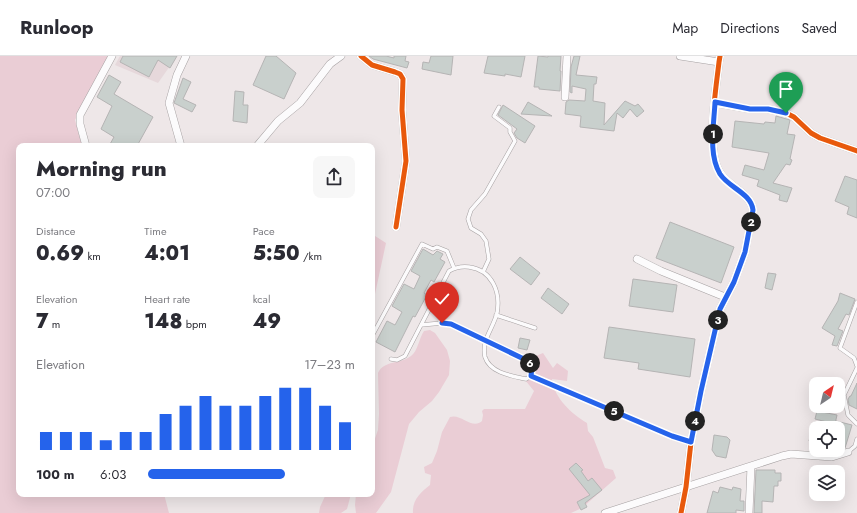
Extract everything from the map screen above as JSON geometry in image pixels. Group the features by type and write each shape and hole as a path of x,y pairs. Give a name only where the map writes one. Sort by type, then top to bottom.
{"street":[{"path":"85,143 80,124 80,115 112,56"},
{"path":"180,143 169,103 177,75 186,56"},
{"path":"260,143 278,121 300,103 330,64 341,56"},
{"path":"362,56 372,65 400,74 403,79 402,110 406,161 396,227"},
{"path":"564,97 567,56"},
{"path":"680,56 720,59 715,102 713,154 720,173 726,181 748,198 752,203 753,210 745,252 734,282 720,309 691,442 686,487 681,513"},
{"path":"715,102 750,109 768,109 786,113 794,117 810,133 857,151"},
{"path":"637,259 660,271 725,297"},
{"path":"606,513 773,458 791,454 832,457 848,452"},
{"path":"748,513 750,466"}],"lane":[{"path":"483,272 489,259 486,241 481,234 471,228 468,223 468,219 471,210 485,194 515,141 510,132 510,128 494,116 499,107"},
{"path":"375,330 422,244 433,249 438,247 447,251 454,268"},
{"path":"391,359 397,360 405,356 449,271 462,266 483,272 490,278 496,289 498,308 485,340 485,357 489,364 494,369 502,373 526,379 531,376"},
{"path":"857,302 840,348 854,358 857,367 844,395 848,415 857,424"},
{"path":"496,315 535,328"},
{"path":"421,325 442,323 451,324 528,361 532,367 531,376"},
{"path":"531,376 672,436 691,442"},
{"path":"848,452 855,446 857,439"}],"shaded area":[{"path":"0,56 109,56 75,120 81,143 16,143 16,497 165,497 169,513 0,513"},
{"path":"120,56 177,56 158,83 115,65"},
{"path":"375,236 386,243 375,294"},
{"path":"430,330 435,333 447,350 450,361 449,375 432,401 419,412 409,424 391,492 376,513 356,513 356,497 375,497 375,438 378,430 379,414 378,373 384,366 411,356 415,351 424,331"},
{"path":"543,353 553,368 557,363 568,371 567,381 552,379 556,393 575,415 587,423 588,431 593,437 605,468 613,470 616,478 582,508 571,513 413,513 416,500 430,485 431,475 425,473 424,467 432,463 442,432 450,417 458,417 474,424 482,421 482,411 484,409 525,409 534,391 525,380 532,368 526,360"},
{"path":"325,497 350,497 347,509 341,513 319,513"}],"building":[{"path":"123,56 177,56 170,68 158,60 149,77 120,62"},
{"path":"266,56 276,56 296,73 284,99 253,85"},
{"path":"369,56 386,56 394,58 394,56 406,56 405,61 409,62 407,68 373,59"},
{"path":"431,56 453,56 451,75 422,69 423,62 429,63"},
{"path":"488,56 525,56 521,77 505,74 505,76 484,73"},
{"path":"538,56 561,56 560,91 539,89 539,87 534,87"},
{"path":"574,56 580,56 576,75 597,77 596,84 594,84 593,101 605,103 604,125 625,101 635,106 638,104 644,111 637,117 630,109 623,118 617,113 614,131 580,127 581,116 565,114 566,102 569,100 585,101 586,89 572,86 572,93 570,92 571,67"},
{"path":"109,75 121,82 114,94 153,117 139,143 111,143 114,137 101,129 112,106 97,97"},
{"path":"183,78 191,82 183,99 196,105 192,112 174,103"},
{"path":"235,91 244,92 243,105 248,105 247,123 233,121"},
{"path":"528,102 552,116 521,114"},
{"path":"503,105 535,126 525,143 517,138 514,133 517,129 498,115"},
{"path":"776,116 790,120 787,134 795,135 790,165 786,164 773,183 792,188 787,202 779,200 780,195 757,186 759,180 742,175 745,165 764,170 769,153 732,147 735,121 764,124 765,122 775,123"},
{"path":"845,176 857,180 857,218 847,214 849,207 835,201"},
{"path":"670,222 734,247 721,283 656,258"},
{"path":"423,249 433,255 437,251 443,254 440,259 445,262 434,282 431,280 424,293 427,295 415,317 413,316 395,352 376,342 387,321 395,325 402,312 392,306 404,284 414,289 420,276 411,271"},
{"path":"520,257 540,273 531,285 510,269"},
{"path":"768,273 776,274 772,290 765,288"},
{"path":"633,279 677,285 673,312 629,306"},
{"path":"548,288 569,304 562,314 541,298"},
{"path":"840,293 855,299 849,315 846,314 838,329 843,331 837,346 832,345 835,336 822,328 838,301"},
{"path":"609,327 695,339 690,377 638,369 639,363 604,358"},
{"path":"520,338 530,340 527,350 518,348"},
{"path":"857,383 857,409 849,405 848,399"},
{"path":"816,413 837,415 836,421 823,421 815,419"},
{"path":"845,423 852,425 845,448"},
{"path":"714,435 727,437 730,440 726,458 716,456 712,450"},
{"path":"576,463 583,470 581,471 588,481 592,478 602,490 585,503 587,507 581,510 577,502 590,495 569,469"},
{"path":"756,470 775,470 775,473 781,473 781,481 778,481 778,486 774,486 773,502 762,501 762,513 754,513"},
{"path":"720,487 732,490 733,487 741,489 740,501 744,501 744,511 736,510 736,513 707,513 713,491 718,493"}],"cycle path":[{"path":"361,56 372,65 400,74 403,79 402,110 406,161 396,227"},
{"path":"681,513 686,487 691,442 720,309 734,282 745,252 753,210 748,199 725,179 716,164 713,120 720,56"},
{"path":"715,103 750,109 768,109 786,113 794,117 811,133 820,138 857,151"}],"route":[{"path":"442,323 451,324 528,361 531,363 532,367 531,376 672,436 691,442 720,309 734,282 745,252 753,210 752,203 748,198 726,181 720,173 713,154 715,102 750,109 778,110 786,113"}]}
